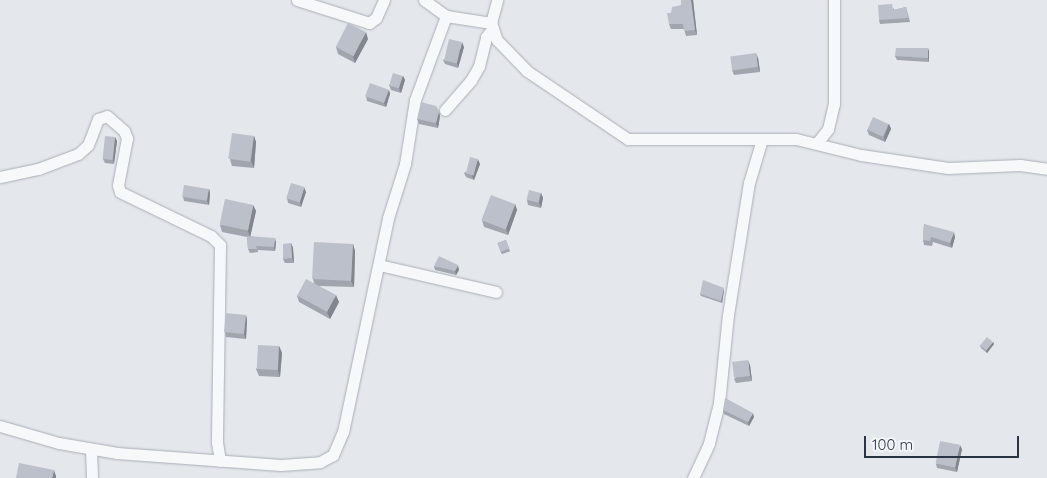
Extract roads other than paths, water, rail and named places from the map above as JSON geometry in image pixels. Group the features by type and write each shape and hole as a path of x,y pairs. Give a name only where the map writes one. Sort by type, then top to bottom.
{"street":[{"path":"297,0 369,24 376,18 384,0"},
{"path":"424,0 446,16 492,25"},
{"path":"445,110 475,73 486,37 492,25 496,0"},
{"path":"817,143 828,128 834,104 834,0"},
{"path":"0,426 91,449 220,461 281,465 320,462 333,455 340,443 390,211 405,164 415,100 446,16"},
{"path":"492,25 497,40 527,71 628,139 762,139 817,143 861,155 948,168 1020,165 1047,169"},
{"path":"0,177 38,169 78,154 88,145 98,119 107,116 124,131 127,138 118,185 120,192 148,208 212,236 220,245 217,442 220,461"},
{"path":"693,478 709,443 718,403 728,315 749,183 762,139"},
{"path":"379,265 496,292"},
{"path":"91,449 92,478"},
{"path":"281,465 282,478"}]}
